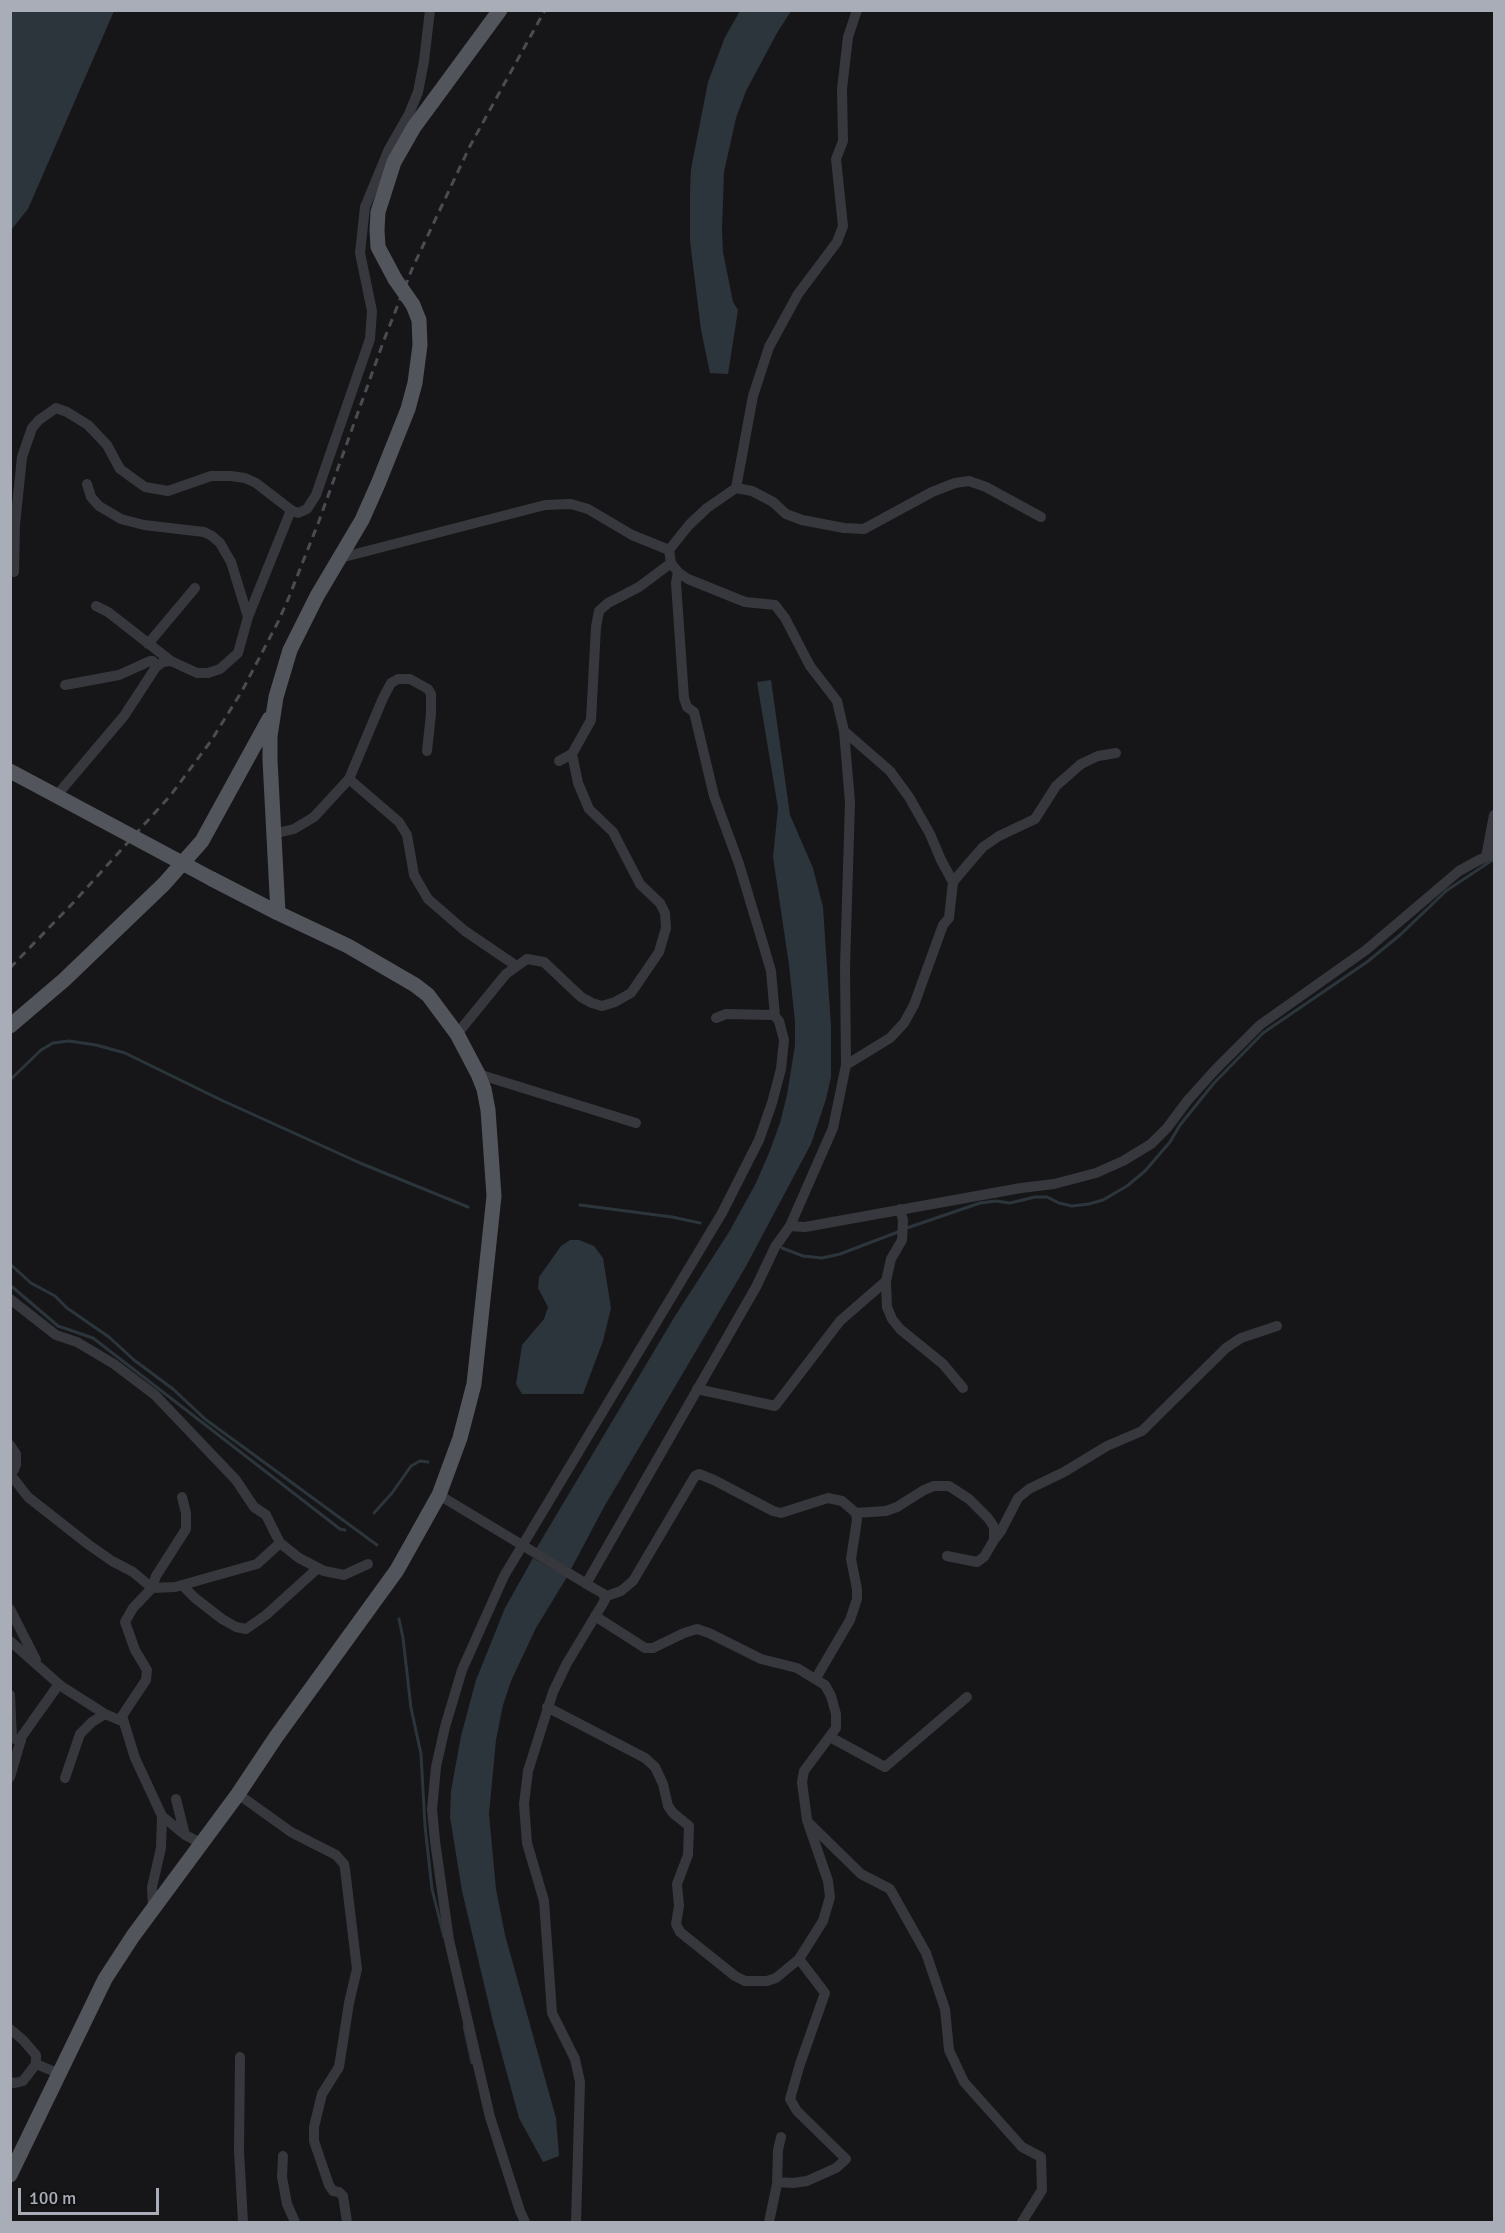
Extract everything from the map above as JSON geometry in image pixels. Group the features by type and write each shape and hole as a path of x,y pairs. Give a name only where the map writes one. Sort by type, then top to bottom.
{"main road":[{"path":"278,913 270,760 274,710 281,675 290,650 318,596 362,520 396,441 416,382 420,345 419,320 413,305 395,279 378,247 372,210 404,142 500,10"},
{"path":"10,1026 64,980 164,884 202,840 274,710"},
{"path":"10,771 212,879 348,946 428,995 457,1034 484,1089 492,1149 494,1196 474,1384 460,1438 439,1496 397,1570 105,1979 10,2175"}],"street":[{"path":"14,572 15,525 22,457 32,428 56,408 88,425 107,445 120,468 145,487 168,491 212,476 245,478 256,483 298,513 303,512 316,495 369,339 372,311 360,253 389,149 409,114 418,92 430,10"},
{"path":"669,550 689,525 736,488 753,396 769,347 798,294 837,242 843,226 836,159 843,141 842,89 848,37 857,10"},
{"path":"736,488 752,491 773,502 786,514 802,520 844,528 864,529 932,492 955,483 969,481 986,487 1041,517"},
{"path":"87,484 91,497 99,507 121,519 144,525 204,532 212,536 220,543 231,562 248,617"},
{"path":"340,558 545,505 571,504 588,509 632,535 669,550"},
{"path":"96,606 108,612 171,662 197,673 208,673 220,669 238,653 248,617 291,510"},
{"path":"525,2223 490,2117 449,1940 432,1809 439,1757 462,1670 504,1576 524,1547 717,1222 759,1140 781,1070 784,1040 775,1016 771,971 764,947 739,864 714,796 694,712 687,707 684,698 676,583 669,550"},
{"path":"586,1584 756,1287 775,1247 790,1226 834,1128 846,1065 845,956 850,802 844,731 837,701 810,666 785,618 775,605 745,602 726,595 688,579 674,567"},
{"path":"559,761 572,754 591,720 596,627 599,611 608,603 674,567"},
{"path":"148,644 195,588"},
{"path":"65,685 119,675 150,661 153,661 156,667"},
{"path":"57,795 124,716 156,667 164,662 171,662"},
{"path":"273,834 294,829 314,817 349,779 383,698 391,684 398,679 410,679 428,689 431,694 427,751"},
{"path":"844,731 890,771 909,797 953,882"},
{"path":"846,1065 890,1038 904,1023 914,1005 943,925 949,918 953,882 983,847 999,836 1035,819 1056,786 1081,764 1098,756 1116,753"},
{"path":"457,1034 506,974 527,958 544,962 581,997 602,1006 631,993 659,952 666,928 665,913 660,903 640,884 613,832 589,809 582,798 574,771 572,754"},
{"path":"349,779 399,822 407,835 414,875 428,899 465,931 515,965"},
{"path":"790,1226 805,1227 1077,1179 1123,1161 1151,1143 1167,1128 1215,1070 1260,1025 1366,950 1460,871 1491,855 1494,815"},
{"path":"716,1018 726,1014 775,1016"},
{"path":"478,1074 636,1123"},
{"path":"900,1209 903,1220 902,1240 891,1259 886,1281 887,1307 892,1319 900,1329 943,1364 963,1388"},
{"path":"698,1389 775,1406 840,1321 886,1281"},
{"path":"10,1299 56,1335 77,1342 114,1364 155,1395 236,1480 254,1507 266,1515 280,1543 298,1558 324,1571 344,1575 368,1564"},
{"path":"946,1556 977,1562 984,1557 1001,1531 1018,1498 1029,1489 1064,1472 1107,1446 1142,1431 1226,1348 1241,1338 1277,1326"},
{"path":"10,1444 16,1454 16,1465 10,1473 28,1497 89,1545 153,1588 175,1587 257,1564 280,1543"},
{"path":"604,1597 621,1591 633,1581 695,1476 699,1474 773,1511 785,1513 828,1498 842,1501 856,1513 857,1520 851,1559 857,1589 855,1609 816,1678"},
{"path":"856,1513 886,1511 934,1486 949,1486 969,1498 988,1518 994,1527 994,1540"},
{"path":"439,1496 603,1594 605,1600 559,1678 547,1707 525,1788 524,1819 531,1858 544,1901 552,2013 575,2059 580,2082 576,2223"},
{"path":"182,1497 186,1513 186,1529 156,1576 153,1588 133,1608 125,1622 135,1650 147,1670 146,1680 122,1716 135,1758 162,1816 185,1835 201,1843"},
{"path":"182,1585 222,1619 236,1627 246,1629 267,1614 318,1568"},
{"path":"10,1609 39,1666"},
{"path":"547,1707 645,1758 655,1767 663,1784 668,1806 689,1826 688,1856 677,1884 679,1906 676,1924 680,1932 735,1976 745,1981 767,1982 776,1978 799,1959 823,1921 830,1897 828,1881 807,1820 802,1794 804,1771 836,1728 836,1714 825,1685 798,1668 761,1659 697,1629 653,1648 645,1648 596,1616"},
{"path":"10,1641 59,1684 105,1714 124,1722"},
{"path":"10,1777 22,1736 59,1684"},
{"path":"10,1695 12,1738 21,1741"},
{"path":"831,1737 885,1767 967,1697"},
{"path":"65,1778 80,1734 105,1714"},
{"path":"238,1794 291,1832 336,1855 344,1864 357,1969 339,2067 322,2094 314,2127 314,2141 328,2185 333,2191 343,2196 347,2223"},
{"path":"176,1799 185,1835"},
{"path":"153,1909 152,1887 161,1848 162,1816"},
{"path":"807,1820 861,1874 890,1889 926,1953 945,2009 949,2050 964,2082 1022,2147 1041,2157 1042,2190 1022,2223"},
{"path":"777,2182 807,2181 836,2168 846,2159 797,2111 790,2099 825,1993 799,1959"},
{"path":"10,2030 23,2040 36,2055 36,2064 23,2081 10,2082"},
{"path":"240,2057 239,2151 243,2223"},
{"path":"36,2064 60,2074"},
{"path":"769,2223 777,2182 778,2150 781,2137"},
{"path":"283,2156 282,2177 287,2204 295,2223"}],"shaded area":[{"path":"11,10 114,11 28,209 11,230"},
{"path":"740,11 791,11 746,91 736,118 724,172 722,230 723,252 733,302 738,310 728,374 710,373 701,330 690,241 691,169 708,82 725,37"},
{"path":"771,680 790,815 813,868 823,907 831,1027 831,1077 811,1144 745,1268 604,1507 571,1569 536,1549 675,1316 729,1232 756,1183 769,1153 787,1095 795,1045 795,1022 773,857 778,808 757,682"},
{"path":"570,1240 579,1240 594,1246 603,1258 611,1308 603,1341 583,1394 522,1394 516,1384 522,1345 544,1319 548,1307 538,1288 539,1277 561,1246"},
{"path":"533,1558 567,1577 536,1628 511,1681 503,1705 496,1740 489,1814 496,1889 505,1935 556,2118 559,2156 543,2162 519,2118 493,2022 462,1891 450,1817 451,1791 461,1736 476,1680 505,1608"}],"waterway":[{"path":"904,1229 980,1203 996,1201 1010,1203 1035,1197 1047,1197 1072,1206 1103,1200 1127,1186 1145,1171 1214,1083 1263,1033 1367,962 1400,935 1446,891 1494,859"},
{"path":"10,1080 41,1050 53,1043 69,1041 125,1053 219,1099 360,1163 468,1207"},
{"path":"580,1205 700,1223"},
{"path":"782,1248 803,1256 822,1258 840,1254 898,1232"},
{"path":"10,1264 31,1283 55,1296 67,1308 109,1337 134,1360 173,1389 205,1419 377,1545"},
{"path":"10,1285 58,1326 93,1338 340,1529 345,1530"},
{"path":"374,1513 411,1466 420,1461 428,1462"},
{"path":"399,1619 411,1708 421,1754 425,1826 432,1889 444,1937"},
{"path":"464,2026 472,2063"}],"railway":[{"path":"10,968 73,903 170,796 211,741 242,691 289,597 412,269 470,146 545,10"}]}
